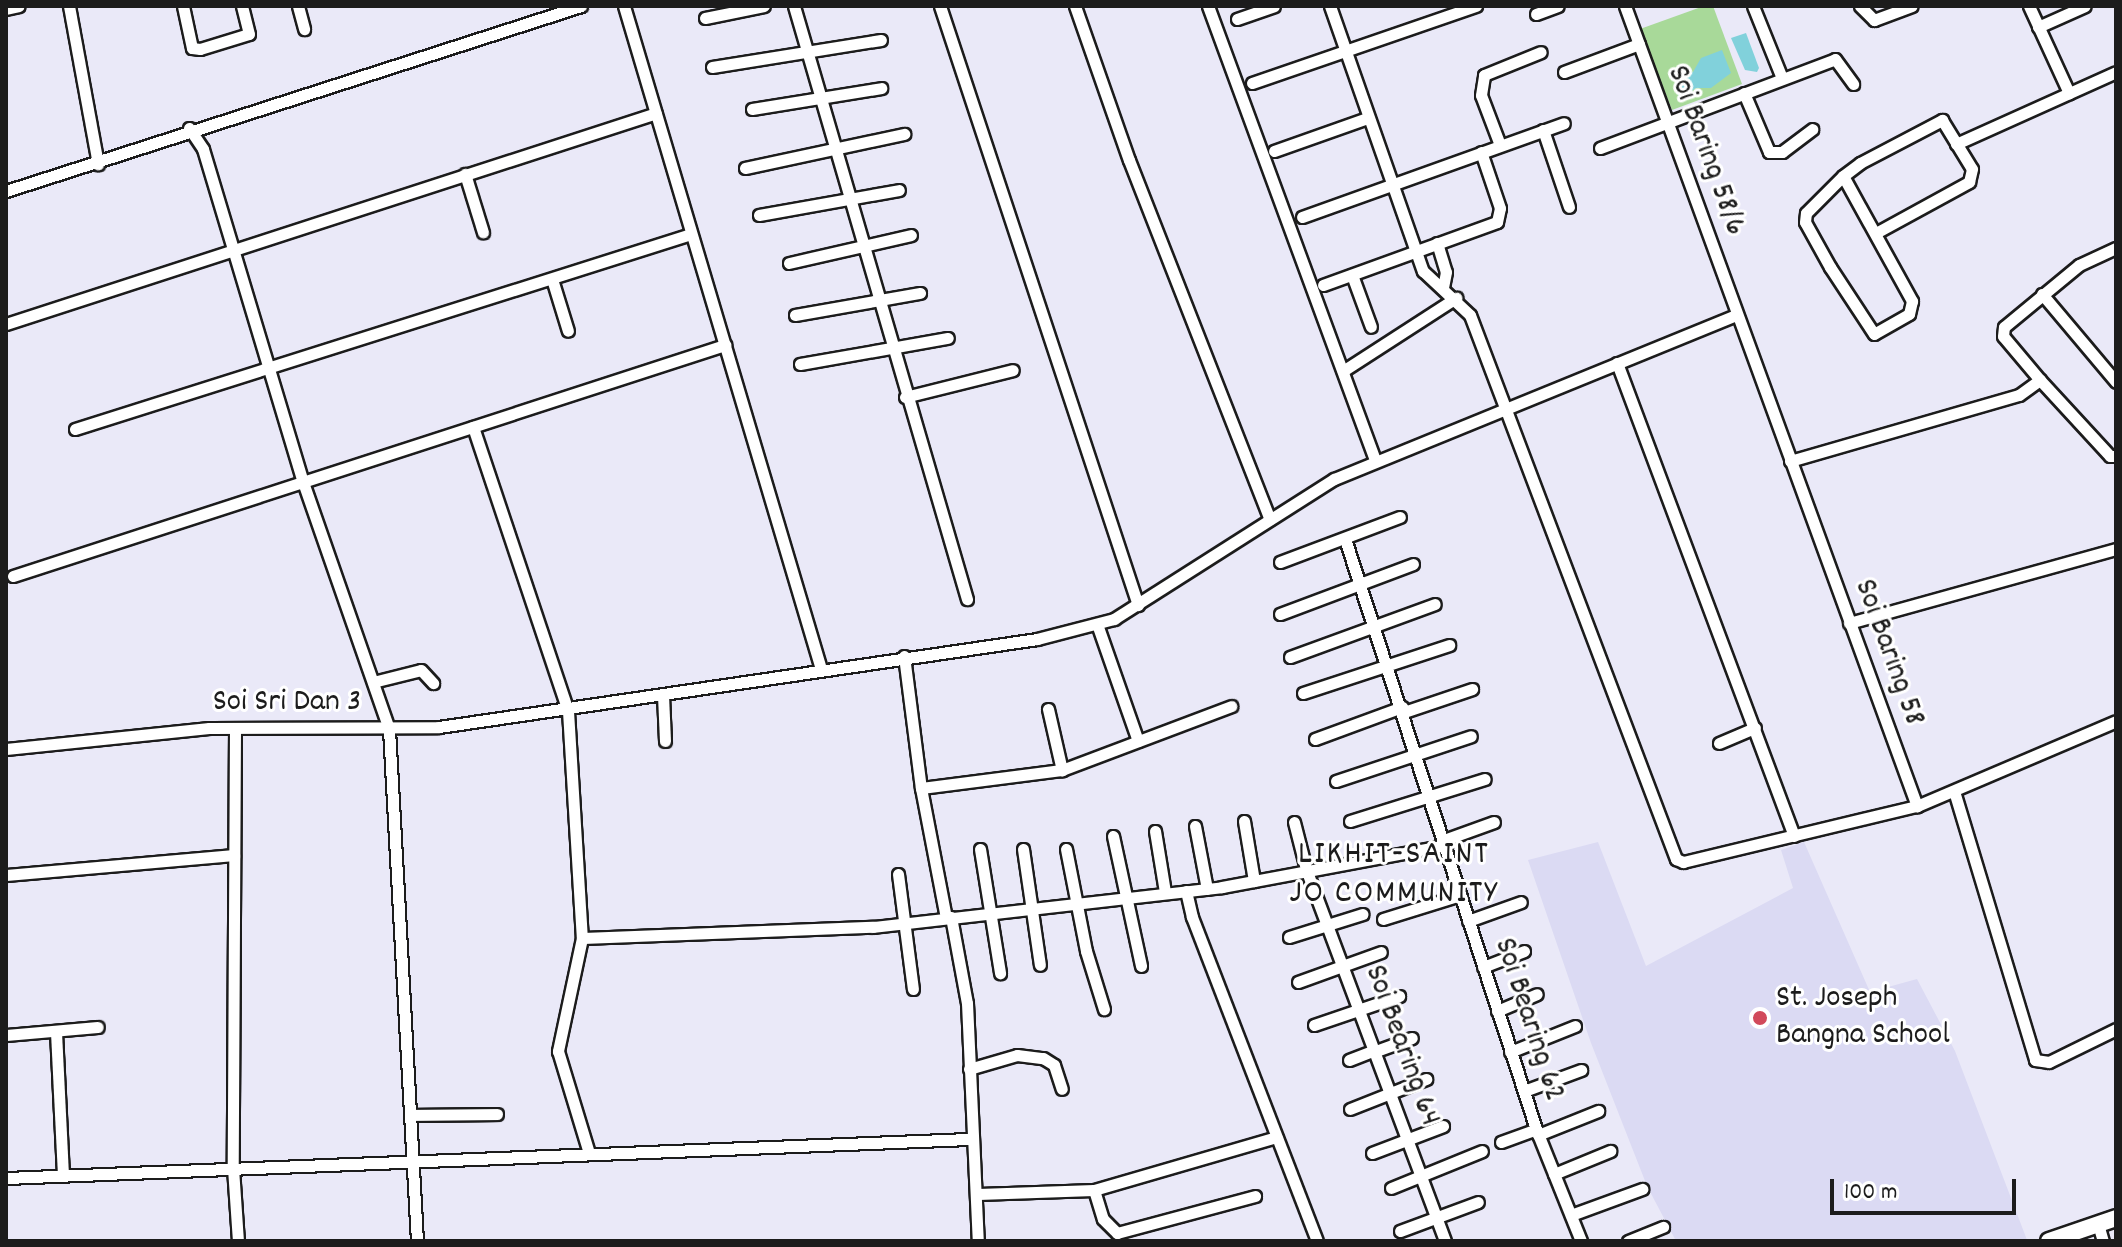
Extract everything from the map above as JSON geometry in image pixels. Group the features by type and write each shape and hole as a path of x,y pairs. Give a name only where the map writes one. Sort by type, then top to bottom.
{"main road":[{"path":"2049,1241 2100,1233 2116,1218"}],"street":[{"path":"6,9 19,6"},
{"path":"69,6 98,164"},
{"path":"183,6 192,48 200,49 249,34 242,6"},
{"path":"298,6 304,29"},
{"path":"6,191 98,164 189,128 581,6"},
{"path":"624,6 821,669"},
{"path":"705,18 764,6"},
{"path":"794,6 877,302 967,599"},
{"path":"940,6 1138,605"},
{"path":"1075,6 1129,160 1270,519"},
{"path":"1208,6 1375,459"},
{"path":"1237,19 1274,6"},
{"path":"1330,6 1423,271 1456,298 1470,315 1673,854 1683,862 1917,806 2115,723"},
{"path":"1252,83 1476,6"},
{"path":"1536,14 1558,6"},
{"name":"Soi Baring 58/6","path":"1625,6 1669,121 1735,315"},
{"path":"1753,6 1782,78"},
{"path":"1860,6 1874,20 1912,6"},
{"path":"2029,6 2069,93"},
{"path":"2038,27 2085,6"},
{"path":"712,67 881,40"},
{"path":"1564,72 1639,44"},
{"path":"1500,145 1480,84 1484,75 1541,52"},
{"path":"1600,148 1835,59 1853,84"},
{"path":"1956,144 2116,72"},
{"path":"752,109 881,88"},
{"path":"1744,93 1769,152 1782,152 1812,129"},
{"path":"6,324 656,113"},
{"path":"1274,151 1367,118"},
{"path":"1843,176 1913,306 1874,334 1805,222 1806,213 1843,176 1942,120 1956,144 1973,177 1876,233"},
{"path":"1302,217 1564,123"},
{"path":"189,128 203,149 303,482 389,729 417,1241"},
{"path":"1543,130 1569,207"},
{"path":"745,168 904,134"},
{"path":"1323,285 1500,218 1481,152"},
{"path":"465,174 483,232"},
{"path":"759,215 899,190"},
{"path":"75,429 269,371 691,234"},
{"path":"789,263 863,250 911,235"},
{"path":"1437,243 1446,272 1443,287"},
{"path":"2116,248 2079,265 2002,331 2040,380 2110,456 2116,456"},
{"path":"1352,275 1371,327"},
{"path":"552,279 568,331"},
{"path":"795,315 920,293"},
{"path":"2042,294 2116,382"},
{"path":"1343,371 1456,298"},
{"name":"Soi Sri Dan 3","path":"6,749 235,729 389,729 568,711 904,656 1037,639 1097,624 1138,605 1270,519 1375,459 1735,315"},
{"name":"Soi Baring 58","path":"1735,315 1917,806"},
{"path":"800,364 948,338"},
{"path":"13,576 725,345"},
{"path":"1617,363 1794,836"},
{"path":"905,397 1013,370"},
{"path":"1790,461 2011,399 2040,380"},
{"path":"473,427 568,711 582,938 558,1051 589,1153"},
{"path":"1280,562 1400,517"},
{"name":"Soi Bearing 62","path":"1345,539 1418,754 1510,1052 1537,1132 1581,1241"},
{"path":"1849,623 2116,549"},
{"path":"1280,614 1413,564"},
{"path":"1290,657 1435,604"},
{"path":"1097,624 1138,741"},
{"path":"1303,693 1449,645"},
{"path":"904,656 921,788 967,1003 970,1139 978,1194 978,1241"},
{"path":"373,682 421,670 433,683"},
{"path":"1315,739 1472,689"},
{"path":"663,695 665,741"},
{"path":"921,788 1062,770 1231,706"},
{"path":"1048,709 1062,770"},
{"path":"1719,743 1755,728"},
{"path":"235,729 233,1168 238,1241"},
{"path":"1336,781 1471,736"},
{"path":"1350,821 1485,779"},
{"path":"1954,791 2035,1060 2049,1062 2116,1029"},
{"path":"1244,821 1254,881"},
{"name":"Soi Bearing 64","path":"1294,822 1306,870 1445,1241"},
{"path":"582,938 904,923 1078,900 1207,889 1445,843 1494,822"},
{"path":"1195,826 1207,889"},
{"path":"1155,831 1165,892"},
{"path":"1113,836 1141,966"},
{"path":"980,849 1000,973"},
{"path":"1023,849 1040,965"},
{"path":"1066,849 1086,951 1104,1009"},
{"path":"6,875 234,855"},
{"path":"898,874 913,989"},
{"path":"1186,891 1317,1241"},
{"path":"1383,919 1460,895"},
{"path":"1468,921 1521,902"},
{"path":"1289,937 1363,914"},
{"path":"1483,967 1524,951"},
{"path":"1298,982 1381,952"},
{"path":"1497,1011 1537,994"},
{"path":"1314,1025 1399,996"},
{"path":"1510,1052 1575,1026"},
{"path":"6,1035 98,1027"},
{"path":"56,1032 63,1175"},
{"path":"1349,1060 1412,1038"},
{"path":"969,1069 1017,1055 1043,1058 1054,1065 1062,1089"},
{"path":"1524,1091 1581,1070"},
{"path":"1350,1109 1426,1079"},
{"path":"1501,1142 1598,1111"},
{"path":"411,1115 497,1114"},
{"path":"1372,1153 1443,1126"},
{"path":"6,1178 964,1136 970,1139"},
{"path":"978,1194 1094,1190 1276,1137"},
{"path":"1391,1188 1482,1151"},
{"path":"1554,1174 1610,1151"},
{"path":"1571,1215 1642,1189"},
{"path":"1094,1190 1103,1219 1117,1233 1255,1196"},
{"path":"1400,1231 1478,1202"},
{"path":"1628,1241 1663,1227"}],"shaded area":[{"name":"St. Joseph Bangna School","path":"1598,842 1646,966 1793,888 1781,850 1804,842 1870,992 1917,979 1955,1051 2027,1240 1676,1241 1647,1186 1591,1043 1528,860"}],"green space":[{"path":"1704,6 1713,6 1742,84 1672,110 1640,29"}],"water":[{"path":"1746,33 1759,68 1757,72 1745,70 1731,38"},
{"path":"1722,50 1731,73 1711,88 1696,88 1682,98 1678,95 1676,77 1693,72 1701,58"}],"place":[{"name":"St. Joseph Bangna School","path":"1760,1018"}],"district":[{"name":"LIKHIT-SAINT JO COMMUNITY","path":"1394,874"}]}
